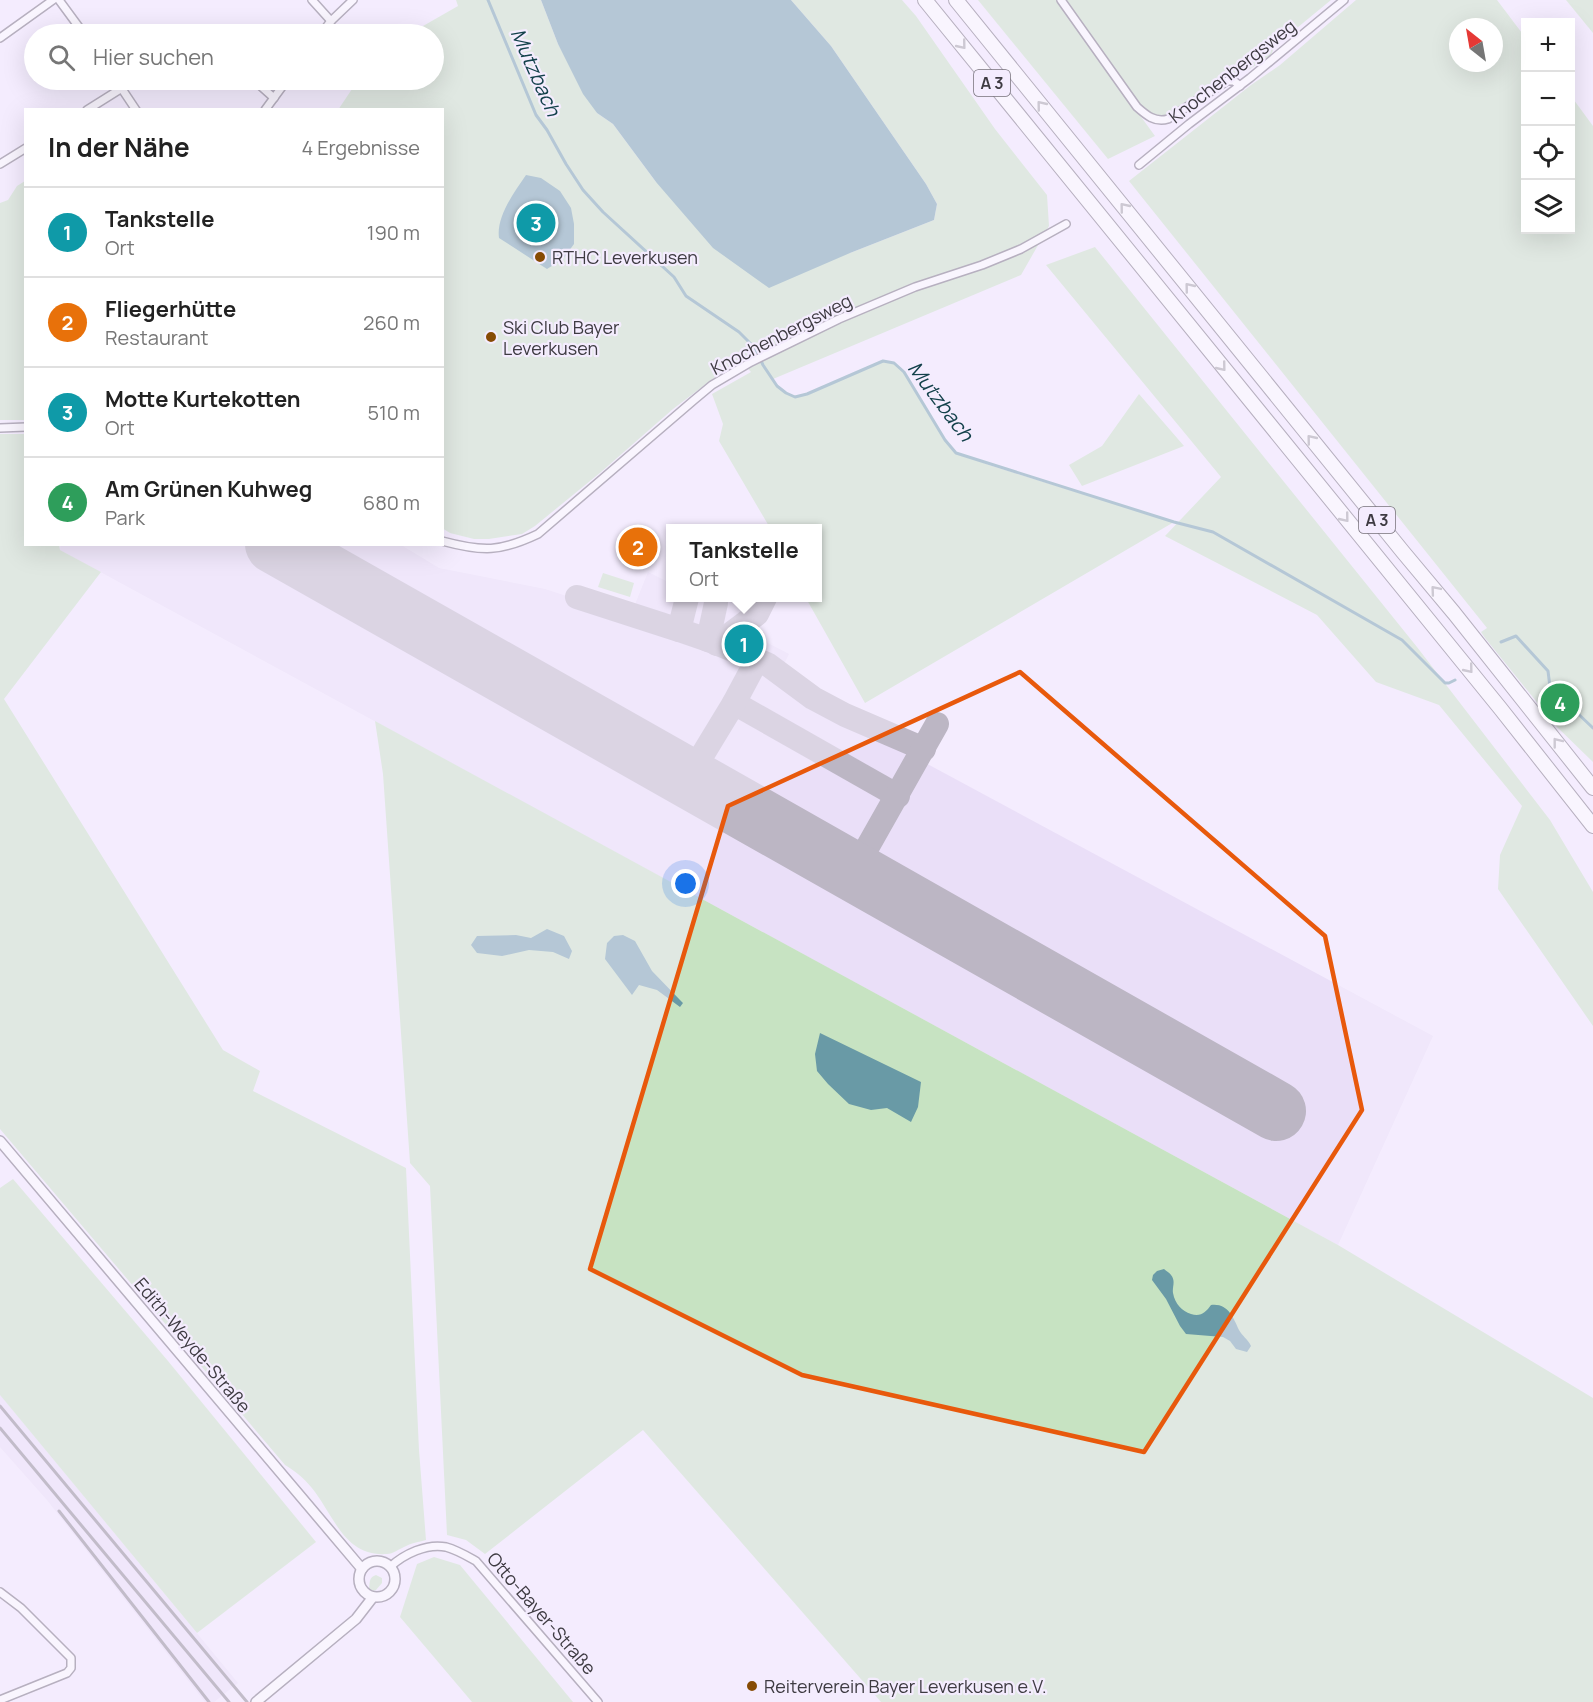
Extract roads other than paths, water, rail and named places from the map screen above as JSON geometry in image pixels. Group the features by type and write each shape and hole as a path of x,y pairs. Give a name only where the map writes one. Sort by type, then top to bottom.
{"highway":[{"name":"A 3","path":"925,0 1500,708 1593,826"},
{"name":"A 3","path":"956,0 1454,613 1593,788"}],"street":[{"path":"0,38 53,0"},
{"path":"59,0 77,24"},
{"path":"312,0 331,21"},
{"path":"329,24 353,0"},
{"path":"1061,0 1137,107 1148,117 1162,121 1168,119 1227,81 1234,81 1240,86"},
{"name":"Knochenbergsweg","path":"1139,165 1344,0"},
{"path":"90,108 119,90"},
{"path":"123,90 135,108"},
{"path":"265,90 274,98"},
{"path":"266,108 280,90"},
{"path":"0,164 24,149"},
{"name":"Knochenbergsweg","path":"444,541 479,549 497,549 517,544 538,534 712,385 751,362 839,319 915,287 982,265 1021,249 1066,225"},
{"path":"0,428 24,427"},
{"name":"Edith-Weyde-Straße","path":"0,1141 362,1569"},
{"name":"Otto-Bayer-Straße","path":"390,1567 402,1557 421,1549 439,1546 460,1552 476,1561 598,1702"},
{"path":"374,1562 382,1562 390,1567 394,1578 393,1587 383,1596 373,1597 362,1588 360,1581 362,1569 374,1562"},
{"path":"0,1592 21,1608 71,1658 71,1668 67,1673 0,1700"},
{"path":"256,1702 356,1619 373,1597"}],"water":[{"path":"541,0 791,0 831,46 926,184 937,204 934,220 769,288 713,248 656,182 613,124 597,113 583,94 558,44"},
{"path":"526,175 541,178 560,191 571,208 574,244 563,259 547,269 499,238 503,213","holes":["534,211 543,213 549,229 543,236 538,237 524,227 524,222"]},
{"path":"547,929 564,936 572,951 569,959 553,952 529,950 502,956 477,953 471,945 477,936 516,935 531,938"},
{"path":"623,935 635,941 652,971 683,1003 680,1007 657,990 639,985 632,995 605,959 607,943 614,936"},
{"path":"820,1033 921,1082 918,1107 911,1122 887,1108 871,1110 849,1104 828,1084 817,1071 815,1054"},
{"path":"1164,1269 1174,1282 1173,1291 1177,1304 1185,1311 1198,1315 1205,1312 1211,1305 1217,1305 1229,1312 1251,1346 1247,1352 1236,1349 1230,1341 1223,1337 1186,1334 1152,1280 1157,1271"}],"waterway":[{"name":"Mutzbach","path":"488,0 536,115 583,190 603,212 674,277 686,296 739,332 755,348 777,386 786,393 795,397 807,394 883,361 894,363 904,372 945,440 956,453 1174,522 1213,532 1402,640 1445,683 1455,680"},
{"name":"Mutzbach","path":"1501,642 1516,636 1548,671 1550,687 1593,728"}],"railway":[{"path":"0,1406 247,1702"},
{"path":"0,1428 229,1702"},
{"path":"59,1511 209,1702"}],"place":[{"name":"Motte Kurtekotten","path":"536,223"},
{"name":"RTHC Leverkusen","path":"540,257"},
{"name":"Ski Club Bayer Leverkusen","path":"491,337"},
{"name":"Fliegerhütte","path":"638,547"},
{"name":"Tankstelle","path":"744,644"},
{"name":"Am Grünen Kuhweg","path":"1560,703"},
{"name":"Reiterverein Bayer Leverkusen e.V.","path":"752,1686"}]}
